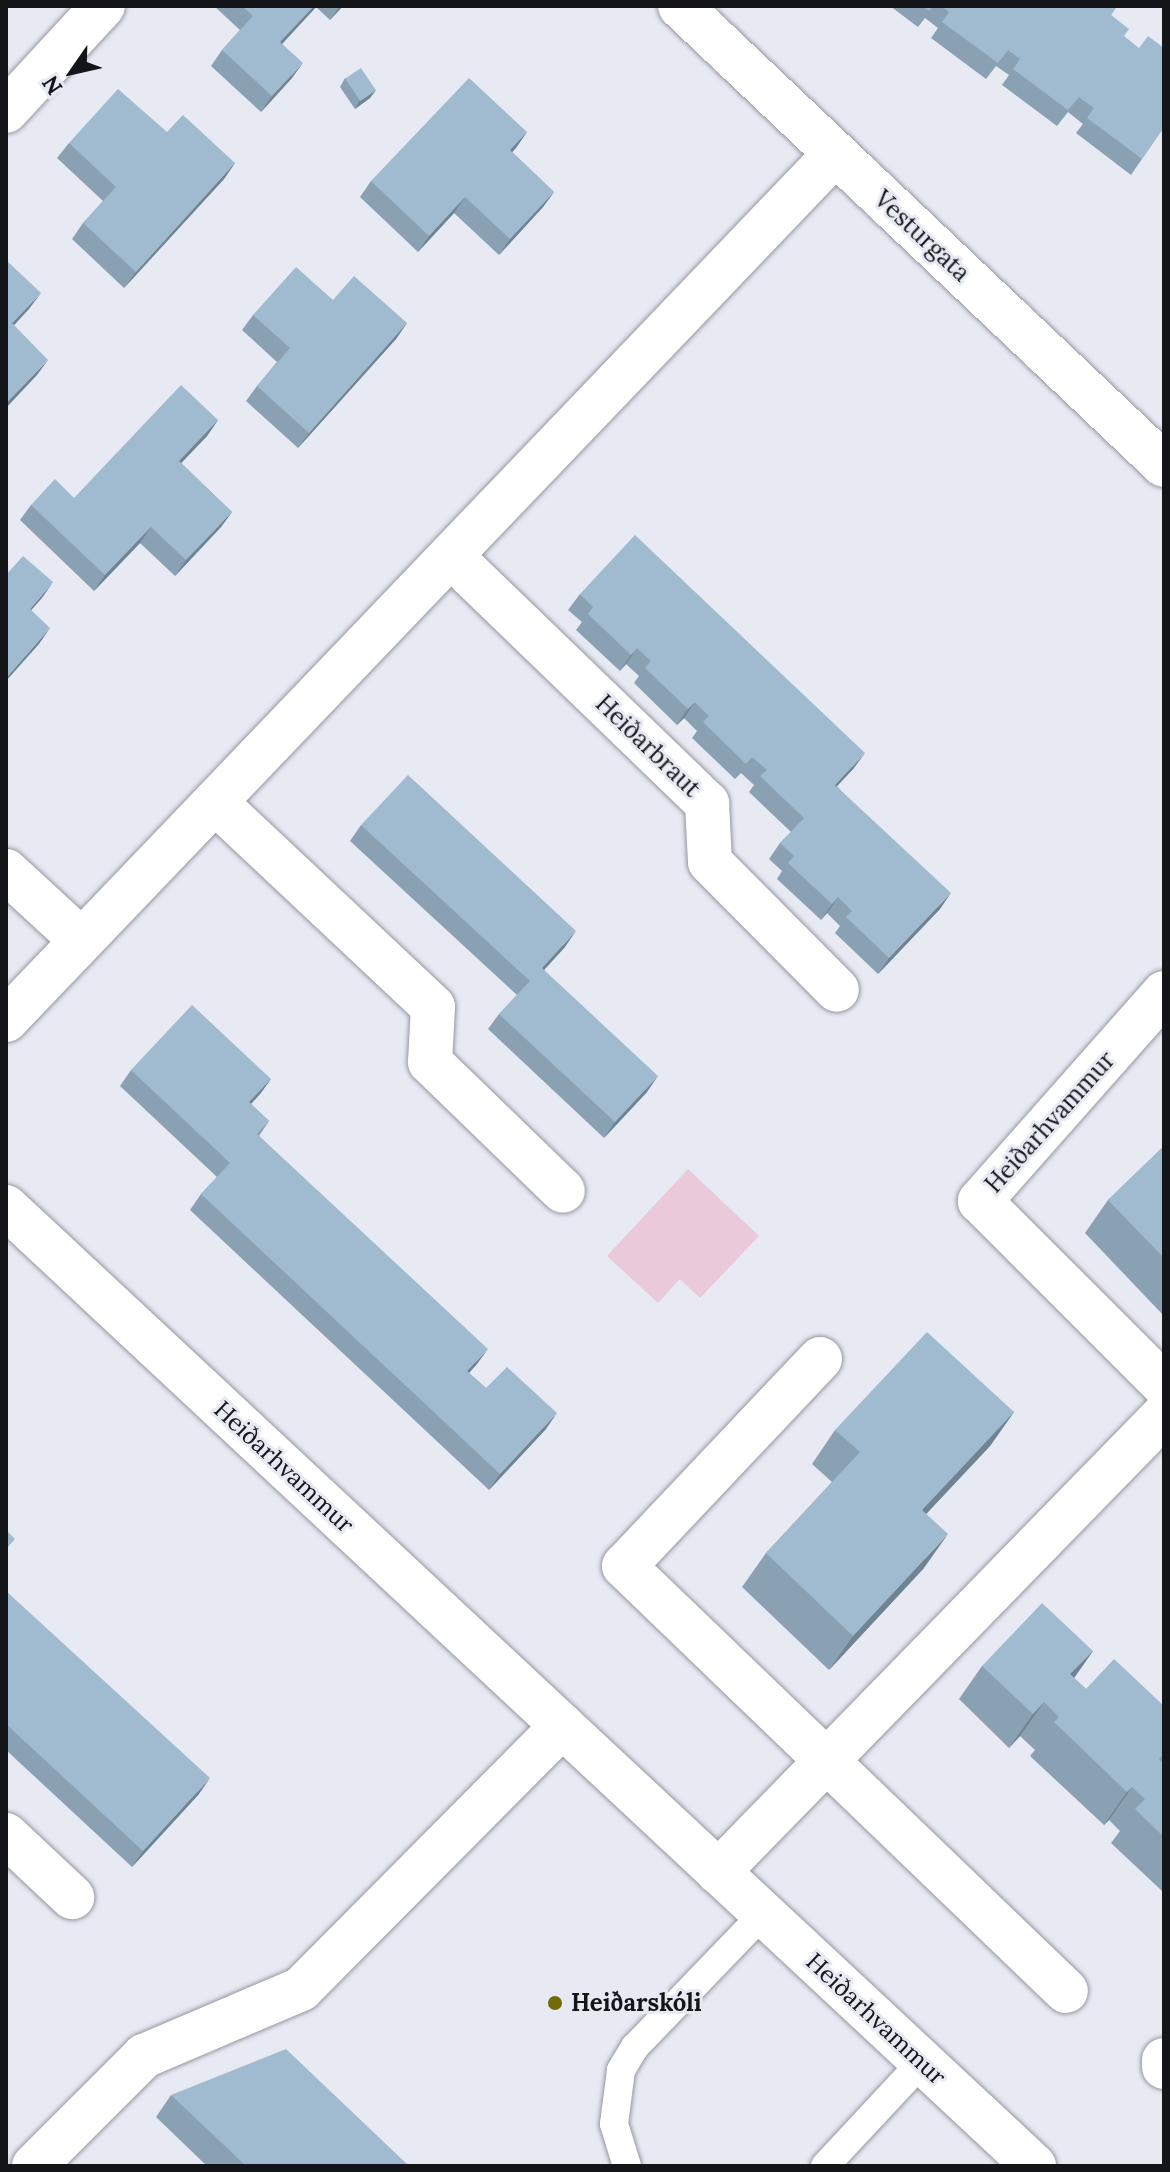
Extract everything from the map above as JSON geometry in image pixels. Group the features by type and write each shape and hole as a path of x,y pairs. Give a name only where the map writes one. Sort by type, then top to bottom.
{"street":[{"path":"6,111 103,6"},
{"name":"Vesturgata","path":"680,6 1164,465"},
{"path":"6,1020 835,154"},
{"name":"Heiðarbraut","path":"451,556 707,803 710,862 837,990"},
{"path":"215,802 433,1007 430,1062 563,1191"},
{"path":"6,871 82,941"},
{"name":"Heiðarhvammur","path":"1164,993 980,1201 1164,1385"},
{"name":"Heiðarhvammur","path":"6,1207 1034,2166"},
{"path":"820,1359 624,1566 1066,1991"},
{"path":"718,1872 1164,1415"},
{"path":"34,2166 144,2056 301,1989 562,1726"},
{"path":"6,1835 72,1897"},
{"path":"1164,2060 1164,2067"}],"lane":[{"path":"627,2166 614,2124 621,2070 635,2047 763,1914"},
{"path":"825,2166 922,2062"}],"shaded area":[{"path":"688,1169 759,1236 700,1298 680,1279 658,1303 607,1256"}],"building":[{"path":"242,6 314,6 280,42 303,63 272,96 222,50 253,16"},
{"path":"942,6 1117,6 1111,15 1129,29 1124,36 1139,48 1148,36 1164,48 1164,127 1142,159 1087,118 1094,108 1079,97 1068,110 1013,69 1020,59 1008,50 998,63 942,22 949,12"},
{"path":"361,68 376,90 360,101 345,79"},
{"path":"469,78 527,132 510,150 554,192 510,239 465,197 429,236 371,181"},
{"path":"118,89 167,132 183,115 235,163 136,272 83,223 116,187 69,143"},
{"path":"6,260 41,293 12,323 48,360 6,403"},
{"path":"296,267 333,300 354,276 407,323 309,433 257,386 290,348 253,315"},
{"path":"181,385 218,420 179,461 232,512 186,560 151,527 105,575 31,505 55,479 74,498"},
{"path":"635,535 865,753 835,785 951,893 889,958 846,917 852,911 838,897 832,904 788,863 794,856 780,843 804,818 760,776 767,770 752,757 746,764 703,722 709,716 695,702 688,709 645,668 651,661 637,648 631,655 588,614 593,607 580,594"},
{"path":"23,556 53,582 30,609 50,628 6,678 6,575"},
{"path":"408,775 576,931 542,968 658,1076 615,1122 499,1014 530,981 361,825"},
{"path":"192,1005 271,1079 249,1102 269,1121 257,1134 488,1349 467,1371 486,1388 507,1367 557,1413 500,1474 201,1194 230,1163 131,1070"},
{"path":"1164,1146 1164,1258 1108,1200"},
{"path":"927,1332 1014,1412 922,1510 948,1534 853,1636 766,1553 860,1452 835,1430"},
{"path":"6,1530 15,1539 6,1549"},
{"path":"6,1591 210,1778 143,1851 6,1724"},
{"path":"1042,1603 1093,1651 1070,1674 1086,1689 1114,1659 1164,1706 1164,1753 1159,1759 1164,1764 1164,1837 1135,1809 1145,1799 1132,1787 1127,1792 1054,1722 1059,1717 1044,1702 1033,1714 982,1666"},
{"path":"286,2049 409,2166 242,2166 244,2164 171,2095"}],"place":[{"name":"Heiðarskóli","path":"555,2003"}]}
